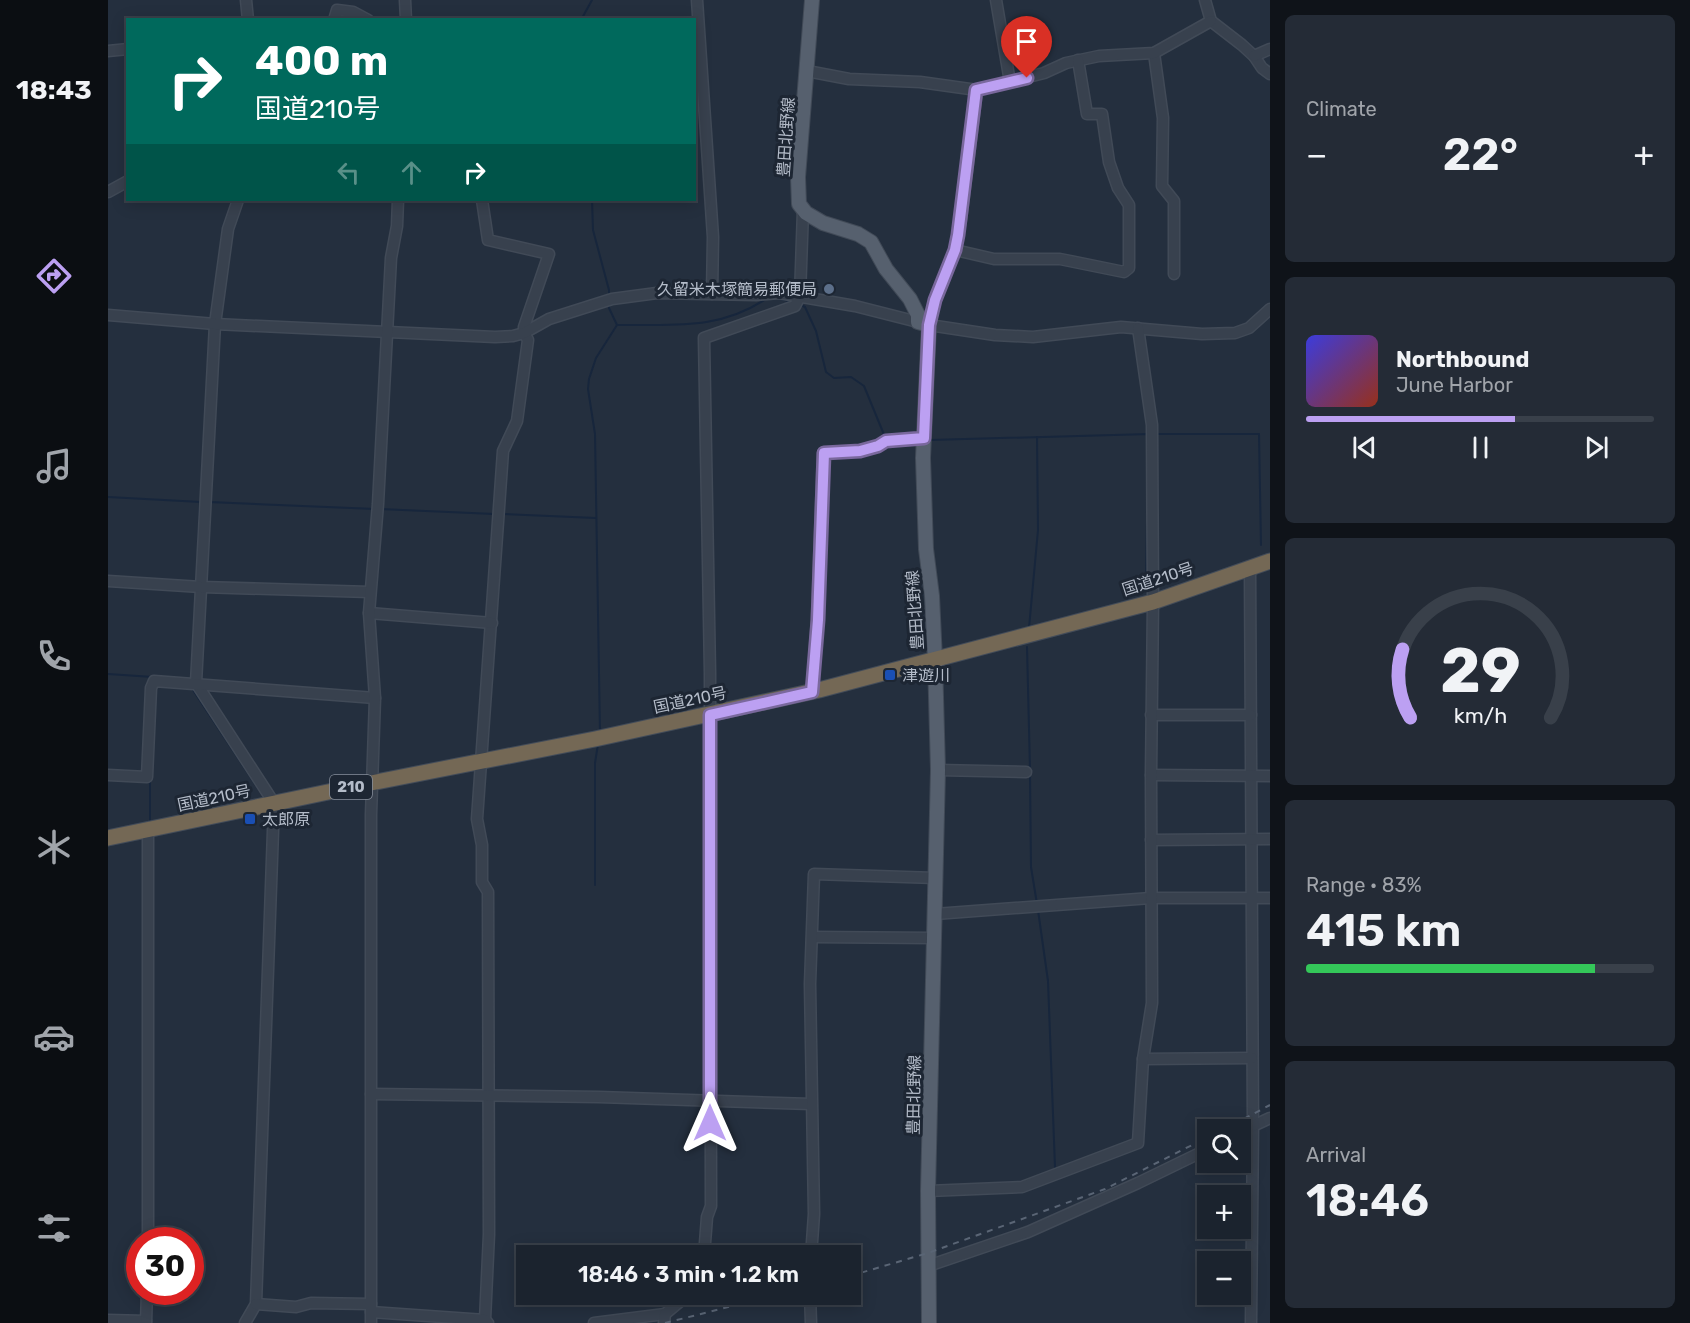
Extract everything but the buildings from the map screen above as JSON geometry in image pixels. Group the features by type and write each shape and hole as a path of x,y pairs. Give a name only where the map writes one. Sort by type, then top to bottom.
{"highway":[{"name":"国道210号","path":"108,838 274,802 601,738 812,692 1153,602 1270,561"}],"main road":[{"name":"豊田北野線","path":"812,0 798,177 799,204 809,216 871,242 886,269 910,299 924,324 926,549 932,596 938,770 928,1191 929,1323"}],"street":[{"path":"246,0 248,18"},
{"path":"405,0 406,18"},
{"path":"697,0 713,237 712,294"},
{"path":"996,0 1010,82"},
{"path":"1205,0 1211,21 1254,56 1262,68 1270,74"},
{"path":"335,18 337,10 353,12 364,18"},
{"path":"807,71 849,78 920,82 976,90 1044,74 1078,60 1099,56 1154,53 1211,21"},
{"path":"108,51 126,49"},
{"path":"1254,56 1270,49"},
{"path":"1154,53 1163,118 1162,186 1174,201 1174,274"},
{"path":"955,250 994,259 1060,259 1115,271 1124,272 1129,268 1129,205 1118,188 1109,162 1102,114 1087,114 1078,60"},
{"path":"924,324 955,250 961,219 976,90"},
{"path":"108,192 126,182"},
{"path":"238,201 228,228 215,324 196,683 274,802 256,1304 245,1323"},
{"path":"371,1313 371,783 375,698 369,613 378,504 391,258 397,226 398,201"},
{"path":"256,1304 296,1307 311,1303 371,1313 487,1322 488,892 482,882 482,845 477,819 503,451 517,421 528,340 524,333 549,254 488,240 482,201"},
{"path":"705,1245 707,1217 711,1206 710,715 704,338 795,306 800,296 803,210"},
{"path":"108,315 215,324 495,337 524,333 549,319 612,298 657,293 756,295 779,293 855,306 924,324 995,335 1033,337 1105,328 1138,328 1202,334 1235,333 1249,328 1270,309"},
{"path":"928,1191 1022,1187 1138,1143 1143,1059 1152,1003 1150,775 1153,602 1152,425 1138,328"},
{"path":"812,692 818,620 824,453 860,451 886,441 924,438"},
{"path":"1250,567 1253,1126 1251,1323"},
{"path":"108,581 201,587 370,591"},
{"path":"369,613 492,623"},
{"path":"108,775 147,777 154,681 375,698"},
{"path":"1151,715 1251,715"},
{"path":"938,770 1026,772"},
{"path":"1150,775 1270,776"},
{"path":"148,830 148,1227"},
{"path":"1151,840 1270,839"},
{"path":"812,1245 814,1214 810,984 814,874 936,878"},
{"path":"935,914 1151,898 1270,898"},
{"path":"813,937 934,939"},
{"path":"1143,1059 1252,1058"},
{"path":"371,1094 599,1097 811,1104"},
{"path":"1253,1126 1270,1118"},
{"path":"928,1266 1028,1232 1138,1184 1197,1154"},
{"path":"108,1320 146,1322 147,1305"},
{"path":"594,1323 664,1319 678,1305"},
{"path":"810,1305 811,1323"}],"waterway":[{"path":"582,18 592,0"},
{"path":"592,201 593,230 609,290 609,298"},
{"path":"778,298 792,302"},
{"path":"600,733 595,434 588,389 596,358 617,325 676,325 712,321 748,309 766,299"},
{"path":"609,303 617,325"},
{"path":"801,305 805,307 816,331 826,372 834,378 851,377 864,386 885,437"},
{"path":"930,440 1150,434"},
{"path":"1155,434 1259,434 1261,545"},
{"path":"1029,628 1038,530 1037,437"},
{"path":"108,497 201,502"},
{"path":"198,546 200,502"},
{"path":"209,502 375,509"},
{"path":"380,509 494,514"},
{"path":"503,514 596,518"},
{"path":"1146,581 1147,524"},
{"path":"1027,647 1030,769"},
{"path":"108,674 153,677"},
{"path":"193,687 259,790"},
{"path":"595,885 595,763 598,744"},
{"path":"1030,775 1031,867 1037,904"},
{"path":"150,779 150,824"},
{"path":"1038,910 1048,981 1055,1167"}],"railway":[{"path":"1244,1119 1270,1105"},
{"path":"861,1273 928,1253 1105,1189 1197,1143"},
{"path":"665,1323 736,1305"}],"place":[{"name":"久留米木塚簡易郵便局","path":"829,289"},
{"name":"津遊川","path":"890,675"},
{"name":"太郎原","path":"250,819"}],"route":[{"path":"710,1123 710,715 812,692 818,620 824,453 860,451 886,441 924,438 929,325 935,300 955,250 961,219 976,90 1027,78"}]}
